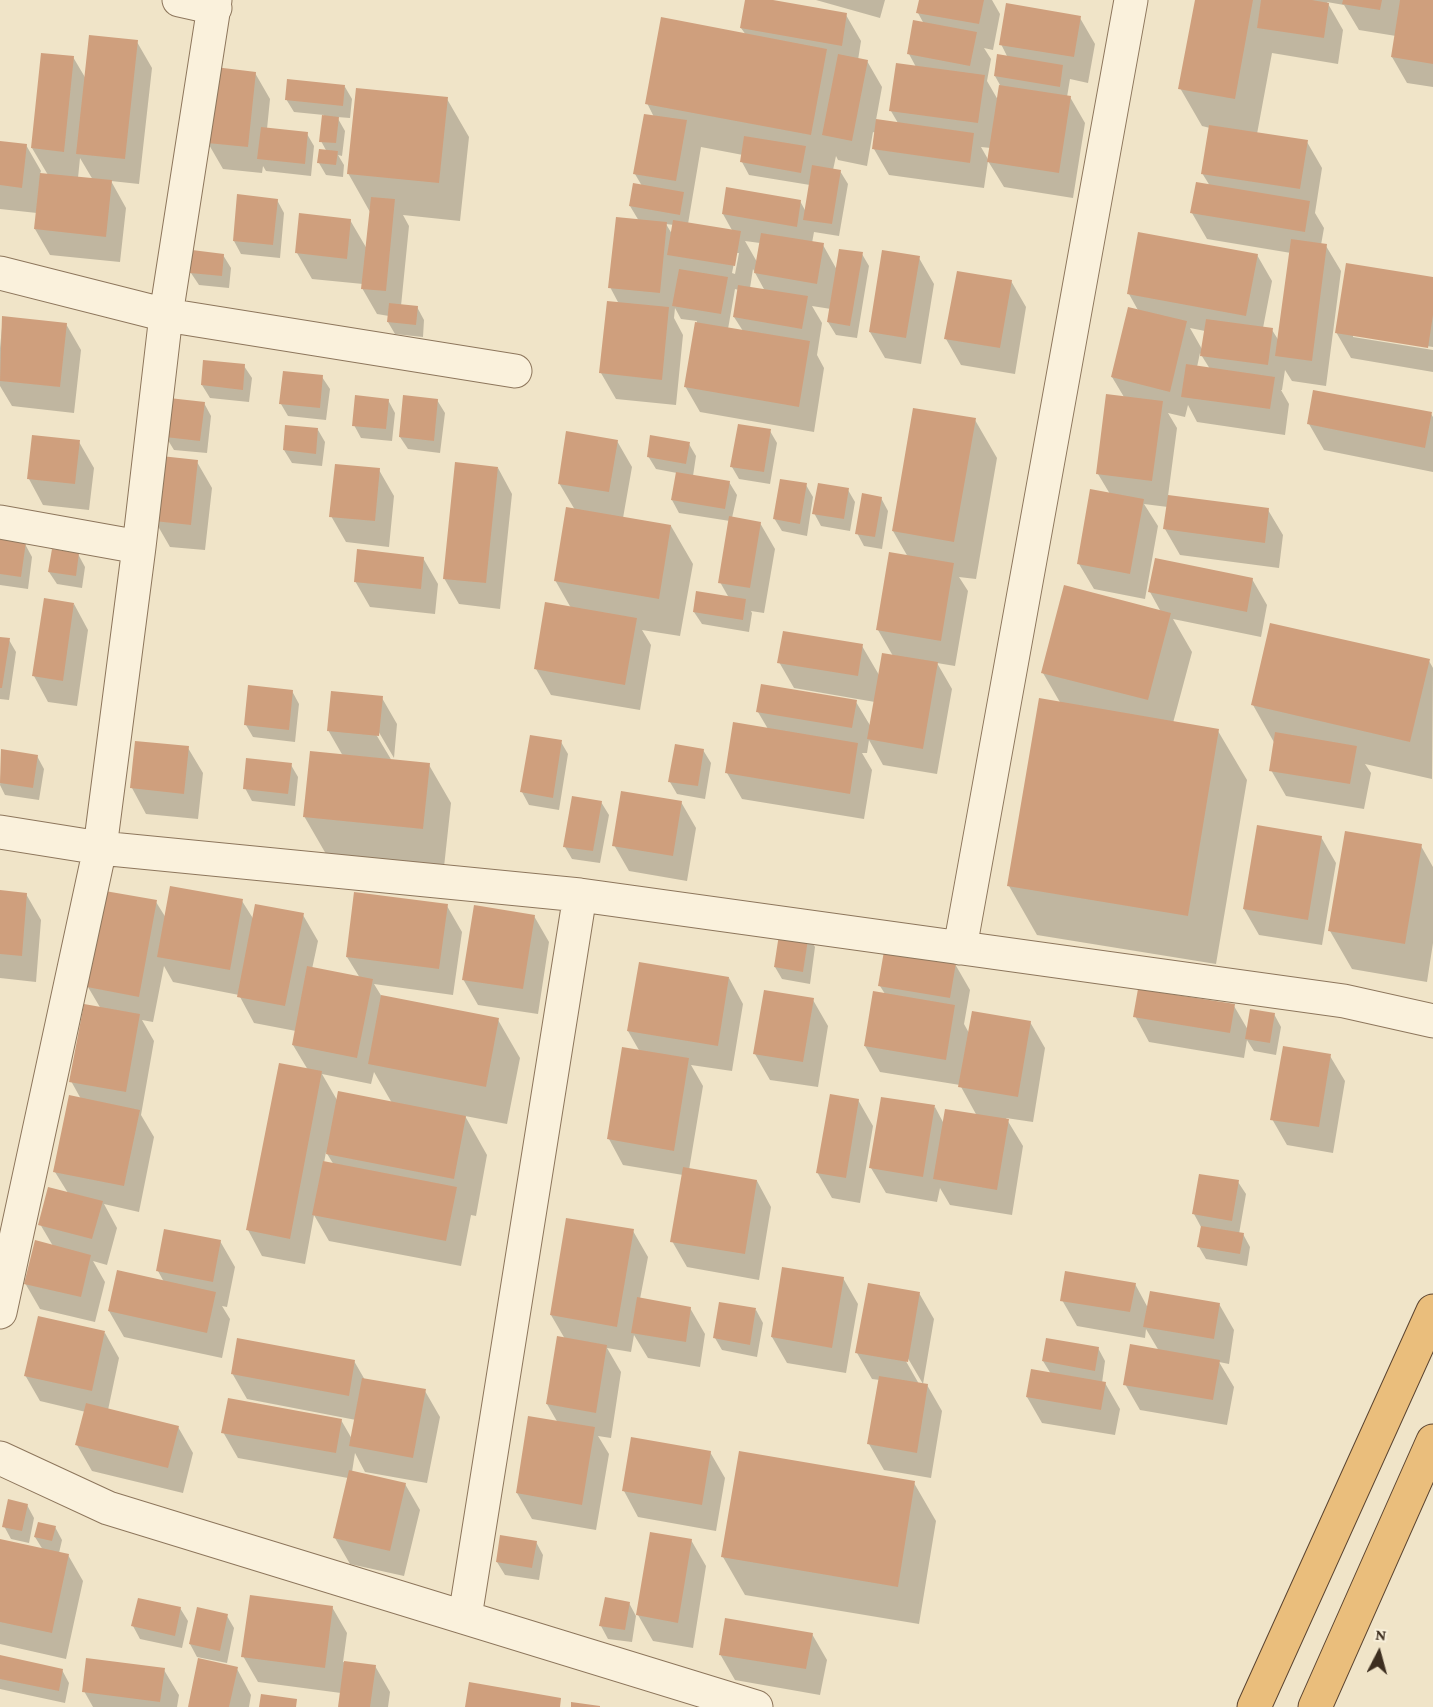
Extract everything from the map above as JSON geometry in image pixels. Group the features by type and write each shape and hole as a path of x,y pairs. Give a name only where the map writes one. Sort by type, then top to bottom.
{"highway":[{"path":"1254,1707 1433,1311"},
{"path":"1315,1707 1433,1441"}],"street":[{"path":"0,1312 100,848 139,548 166,315 215,4 179,0"},
{"path":"960,948 1131,0"},
{"path":"0,273 166,315 515,371"},
{"path":"0,522 139,548"},
{"path":"0,832 100,848 580,895 1344,1000 1433,1021"},
{"path":"465,1617 580,895"},
{"path":"0,1458 108,1508 756,1707"}],"building":[{"path":"745,0 773,0 847,13 842,46 740,28"},
{"path":"919,0 984,0 979,24 916,13"},
{"path":"1195,0 1253,0 1235,99 1178,89"},
{"path":"1261,0 1312,0 1329,3 1324,38 1257,28"},
{"path":"1343,0 1382,0 1380,10 1342,4"},
{"path":"1400,0 1433,0 1433,64 1391,57"},
{"path":"1006,3 1081,16 1074,57 999,45"},
{"path":"661,17 827,49 811,135 645,104"},
{"path":"913,20 977,32 970,66 907,54"},
{"path":"89,35 138,40 125,159 76,154"},
{"path":"41,53 74,56 64,152 31,148"},
{"path":"838,54 868,60 852,141 822,135"},
{"path":"997,54 1063,65 1060,87 994,76"},
{"path":"896,63 985,75 978,123 889,111"},
{"path":"215,67 256,72 248,147 207,143"},
{"path":"287,79 345,85 343,106 285,100"},
{"path":"999,85 1071,96 1059,173 987,162"},
{"path":"356,88 448,97 439,183 347,174"},
{"path":"644,114 687,120 676,181 633,174"},
{"path":"322,115 339,117 336,143 319,142"},
{"path":"876,119 974,133 970,163 872,149"},
{"path":"1209,125 1308,140 1300,189 1201,174"},
{"path":"261,127 308,132 305,164 257,159"},
{"path":"744,136 806,146 801,173 740,162"},
{"path":"0,141 27,144 22,188 0,185"},
{"path":"319,149 338,151 336,165 317,163"},
{"path":"812,165 841,170 832,224 803,220"},
{"path":"40,173 112,180 106,237 34,229"},
{"path":"1196,182 1310,201 1305,232 1190,213"},
{"path":"633,183 684,192 680,215 629,206"},
{"path":"726,187 801,200 797,227 722,214"},
{"path":"237,194 278,199 273,245 233,241"},
{"path":"371,197 395,199 386,291 361,289"},
{"path":"299,213 351,219 347,259 295,253"},
{"path":"616,217 667,222 660,293 608,288"},
{"path":"673,220 741,231 735,266 667,255"},
{"path":"1138,232 1258,254 1246,316 1127,294"},
{"path":"761,233 824,243 817,284 754,273"},
{"path":"1291,239 1327,244 1312,361 1275,356"},
{"path":"839,249 863,252 850,326 827,322"},
{"path":"192,250 224,254 222,276 190,273"},
{"path":"882,250 920,256 906,338 869,332"},
{"path":"1346,263 1433,277 1433,315 1428,348 1335,333"},
{"path":"679,269 728,277 721,314 672,306"},
{"path":"957,271 1012,280 1000,348 944,339"},
{"path":"738,285 808,296 802,329 733,317"},
{"path":"607,301 669,307 662,380 599,373"},
{"path":"389,303 418,306 416,325 387,322"},
{"path":"1128,307 1187,321 1170,392 1111,377"},
{"path":"2,316 67,323 60,387 0,381"},
{"path":"1206,319 1273,328 1268,365 1200,356"},
{"path":"695,322 810,341 799,407 684,387"},
{"path":"203,360 245,364 243,390 201,385"},
{"path":"1186,364 1275,377 1270,409 1181,397"},
{"path":"283,371 323,375 320,408 279,404"},
{"path":"1313,390 1432,412 1425,448 1307,424"},
{"path":"1106,394 1163,401 1152,481 1096,474"},
{"path":"355,395 389,399 386,429 352,426"},
{"path":"403,395 438,399 434,441 399,437"},
{"path":"169,398 205,402 200,441 165,437"},
{"path":"913,408 976,418 954,542 892,531"},
{"path":"738,424 771,429 764,472 730,467"},
{"path":"285,425 318,428 316,454 283,450"},
{"path":"566,431 618,440 609,492 558,484"},
{"path":"32,435 80,440 75,484 27,479"},
{"path":"650,435 690,442 686,464 647,457"},
{"path":"161,456 198,460 191,525 154,521"},
{"path":"455,462 498,467 486,583 443,579"},
{"path":"335,464 380,468 375,521 329,517"},
{"path":"676,472 730,481 725,509 671,500"},
{"path":"780,479 807,483 800,524 773,519"},
{"path":"818,483 849,488 844,519 812,514"},
{"path":"1090,489 1144,499 1130,574 1077,564"},
{"path":"862,493 882,497 875,537 855,534"},
{"path":"1168,495 1269,508 1265,543 1163,529"},
{"path":"566,507 671,525 659,599 554,581"},
{"path":"729,516 761,522 750,588 718,583"},
{"path":"0,539 26,542 21,577 0,574"},
{"path":"52,549 79,553 76,576 48,572"},
{"path":"357,549 424,557 421,589 354,582"},
{"path":"889,552 954,563 941,641 876,630"},
{"path":"1155,558 1253,578 1247,612 1148,592"},
{"path":"1064,585 1171,613 1148,700 1041,673"},
{"path":"696,591 746,599 743,620 693,612"},
{"path":"44,598 74,603 63,681 32,676"},
{"path":"545,602 637,618 625,685 534,669"},
{"path":"1270,623 1430,659 1410,742 1251,705"},
{"path":"783,631 863,644 858,676 777,663"},
{"path":"0,637 10,638 2,688 0,688"},
{"path":"882,653 938,662 923,749 867,739"},
{"path":"761,684 857,700 852,728 756,712"},
{"path":"248,685 293,690 289,730 244,725"},
{"path":"331,691 383,696 379,736 327,731"},
{"path":"1039,698 1219,729 1188,916 1007,886"},
{"path":"733,722 858,743 850,794 725,773"},
{"path":"1275,732 1357,746 1350,784 1269,771"},
{"path":"530,735 562,740 553,798 520,792"},
{"path":"135,741 189,746 184,794 130,788"},
{"path":"675,744 704,749 698,786 668,782"},
{"path":"1,749 38,755 33,788 0,783"},
{"path":"310,751 430,763 423,829 303,817"},
{"path":"246,758 292,763 288,794 243,789"},
{"path":"621,791 682,801 673,856 612,846"},
{"path":"572,796 602,801 593,851 563,847"},
{"path":"1257,825 1322,836 1308,920 1243,909"},
{"path":"1345,831 1422,844 1405,944 1328,931"},
{"path":"170,886 243,899 230,970 157,957"},
{"path":"0,890 27,893 22,956 0,954"},
{"path":"105,891 157,900 139,997 87,987"},
{"path":"354,892 448,904 439,969 346,957"},
{"path":"255,904 304,913 285,1006 237,997"},
{"path":"474,905 535,915 523,989 462,980"},
{"path":"780,928 809,933 803,972 774,967"},
{"path":"884,951 956,963 950,998 878,986"},
{"path":"639,962 729,977 718,1046 627,1031"},
{"path":"307,966 373,979 357,1058 292,1045"},
{"path":"1138,989 1235,1004 1230,1033 1133,1017"},
{"path":"764,990 814,998 803,1062 753,1054"},
{"path":"873,991 955,1005 946,1060 864,1046"},
{"path":"381,995 499,1018 486,1087 368,1064"},
{"path":"84,1004 140,1014 126,1092 69,1082"},
{"path":"1250,1009 1275,1013 1270,1043 1245,1039"},
{"path":"972,1011 1031,1021 1018,1097 958,1087"},
{"path":"1283,1046 1331,1054 1319,1127 1270,1120"},
{"path":"622,1047 689,1058 674,1151 607,1139"},
{"path":"279,1063 322,1071 290,1239 246,1230"},
{"path":"338,1091 466,1116 454,1179 326,1154"},
{"path":"830,1094 859,1099 846,1178 816,1173"},
{"path":"69,1095 140,1110 124,1186 53,1172"},
{"path":"881,1097 935,1105 923,1177 869,1168"},
{"path":"945,1109 1009,1119 997,1190 933,1179"},
{"path":"323,1161 457,1187 446,1241 312,1215"},
{"path":"683,1167 757,1180 745,1254 670,1242"},
{"path":"1199,1174 1239,1180 1232,1221 1192,1214"},
{"path":"48,1187 103,1201 92,1239 38,1225"},
{"path":"566,1218 634,1229 617,1327 550,1315"},
{"path":"1201,1226 1244,1233 1240,1254 1197,1247"},
{"path":"164,1229 221,1240 213,1282 156,1271"},
{"path":"35,1240 91,1255 81,1297 24,1284"},
{"path":"782,1267 844,1277 832,1348 771,1337"},
{"path":"117,1270 216,1292 207,1333 108,1311"},
{"path":"1065,1271 1136,1283 1130,1312 1060,1301"},
{"path":"868,1283 920,1292 908,1362 855,1353"},
{"path":"1150,1291 1220,1303 1214,1339 1143,1327"},
{"path":"637,1297 691,1307 686,1342 631,1333"},
{"path":"719,1302 756,1308 750,1345 713,1338"},
{"path":"38,1316 105,1331 92,1391 24,1376"},
{"path":"557,1336 607,1345 596,1413 546,1404"},
{"path":"237,1338 355,1360 349,1396 231,1374"},
{"path":"1046,1338 1099,1347 1095,1371 1042,1361"},
{"path":"1130,1344 1220,1360 1213,1400 1123,1385"},
{"path":"1031,1369 1106,1382 1101,1410 1026,1397"},
{"path":"879,1376 928,1384 917,1453 867,1444"},
{"path":"362,1378 426,1389 413,1458 349,1446"},
{"path":"228,1398 342,1419 336,1453 221,1433"},
{"path":"86,1403 179,1426 168,1468 75,1445"},
{"path":"528,1416 595,1427 582,1505 516,1493"},
{"path":"631,1437 711,1451 702,1505 622,1491"},
{"path":"739,1451 915,1481 898,1587 721,1557"},
{"path":"349,1470 406,1483 390,1551 333,1538"},
{"path":"8,1499 28,1504 22,1531 2,1527"},
{"path":"38,1522 56,1526 52,1541 34,1537"},
{"path":"650,1532 692,1539 678,1623 636,1615"},
{"path":"500,1535 537,1541 532,1568 496,1562"},
{"path":"0,1539 69,1554 52,1633 0,1622"},
{"path":"250,1595 333,1606 325,1668 241,1657"},
{"path":"605,1597 630,1602 625,1630 599,1626"},
{"path":"138,1598 181,1607 175,1636 131,1626"},
{"path":"197,1607 228,1614 220,1651 189,1644"},
{"path":"725,1618 813,1633 806,1669 719,1655"},
{"path":"0,1655 63,1669 59,1691 0,1679"},
{"path":"86,1658 165,1668 160,1702 82,1692"},
{"path":"198,1658 238,1667 229,1707 188,1707"},
{"path":"344,1661 376,1665 370,1707 338,1707"},
{"path":"469,1682 561,1698 560,1707 465,1707"},
{"path":"261,1694 297,1699 296,1707 259,1707"},
{"path":"571,1702 600,1706 600,1707 571,1707"}]}
